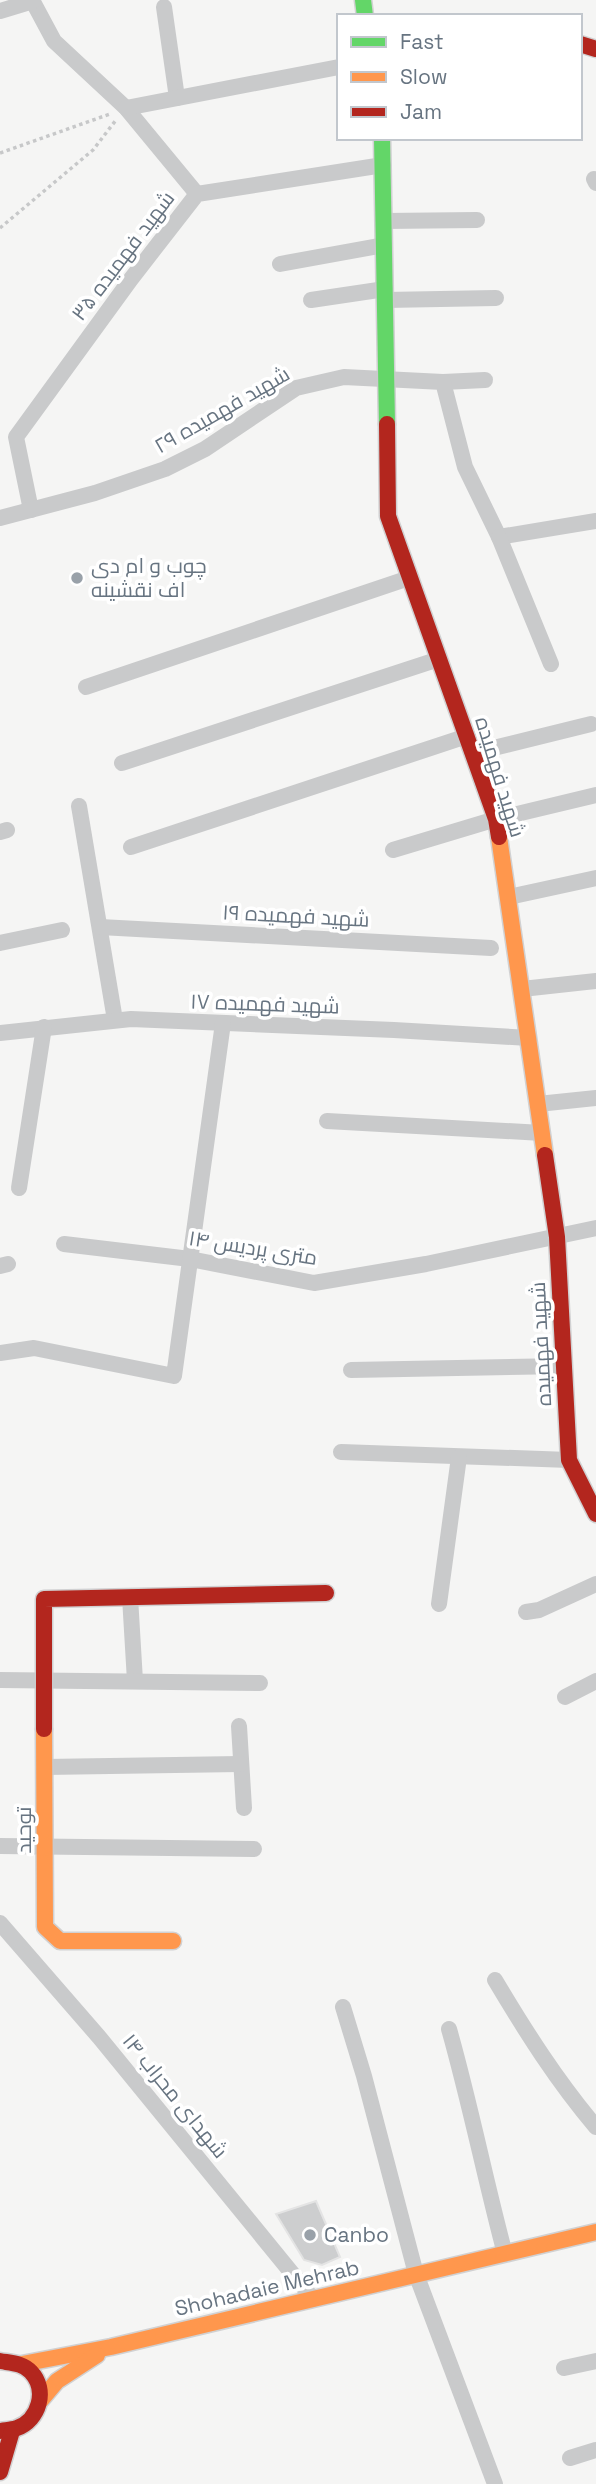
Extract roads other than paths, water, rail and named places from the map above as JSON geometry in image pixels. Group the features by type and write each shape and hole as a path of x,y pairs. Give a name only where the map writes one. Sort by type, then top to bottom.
{"street":[{"path":"0,11 33,1 54,41 126,108 197,194"},
{"path":"164,7 177,98"},
{"path":"126,108 337,66"},
{"name":"شهید فهمیده","path":"382,140 388,516 496,819 557,1237 569,1461 589,1484 596,1514"},
{"name":"شهید فهمیده ۳۵","path":"31,510 16,437 131,279 197,194 383,165"},
{"path":"384,220 477,220"},
{"path":"280,264 384,245"},
{"path":"311,300 385,294 496,298"},
{"name":"شهید فهمیده ۲۹","path":"0,518 94,493 164,469 205,449 296,388 344,377 443,382 485,380"},
{"path":"443,382 465,467 499,537 551,664"},
{"path":"499,537 596,521"},
{"path":"86,687 409,578"},
{"path":"122,763 439,659"},
{"path":"473,753 591,724"},
{"path":"131,847 467,736"},
{"path":"393,850 496,819 596,795"},
{"path":"79,806 115,1020"},
{"path":"509,897 596,878"},
{"name":"شهید فهمیده ۱۹","path":"100,927 491,948"},
{"path":"0,943 62,930"},
{"path":"522,989 596,981"},
{"name":"شهید فهمیده ۱۷","path":"0,1033 115,1020 529,1038"},
{"path":"0,1352 34,1348 174,1376 223,1023"},
{"path":"19,1188 44,1027"},
{"path":"538,1104 596,1098"},
{"path":"327,1121 542,1133"},
{"name":"۱۴ متری پردیس","path":"64,1244 190,1259 314,1283 426,1264 596,1228"},
{"path":"351,1370 564,1366"},
{"path":"341,1452 569,1461"},
{"path":"439,1604 459,1457"},
{"path":"526,1612 539,1610 596,1584"},
{"path":"135,1681 130,1597 326,1593"},
{"name":"توحید","path":"130,1597 44,1599 44,1927 60,1941 173,1941"},
{"path":"0,1680 260,1683"},
{"path":"565,1697 596,1681"},
{"path":"239,1726 244,1808"},
{"path":"45,1767 240,1765"},
{"path":"0,1846 254,1849"},
{"name":"شهدای محراب ۱۴","path":"0,1923 99,2037 313,2299"},
{"path":"495,1980 529,2038 563,2087 596,2127"},
{"path":"343,2007 416,2274 495,2484"},
{"path":"449,2029 505,2253"},
{"name":"Shohadaie Mehrab","path":"22,2364 42,2357 79,2354 111,2347 596,2232"},
{"path":"0,2472 6,2431 26,2425 36,2414 41,2400 57,2381 111,2347"},
{"path":"0,2361 10,2360 22,2364 33,2373 40,2386 41,2400"},
{"path":"564,2368 596,2361"},
{"path":"570,2458 596,2450"}],"place":[{"name":"چوب و ام دی اف نقشینه","path":"77,578"},
{"name":"Canbo","path":"310,2235"}]}
